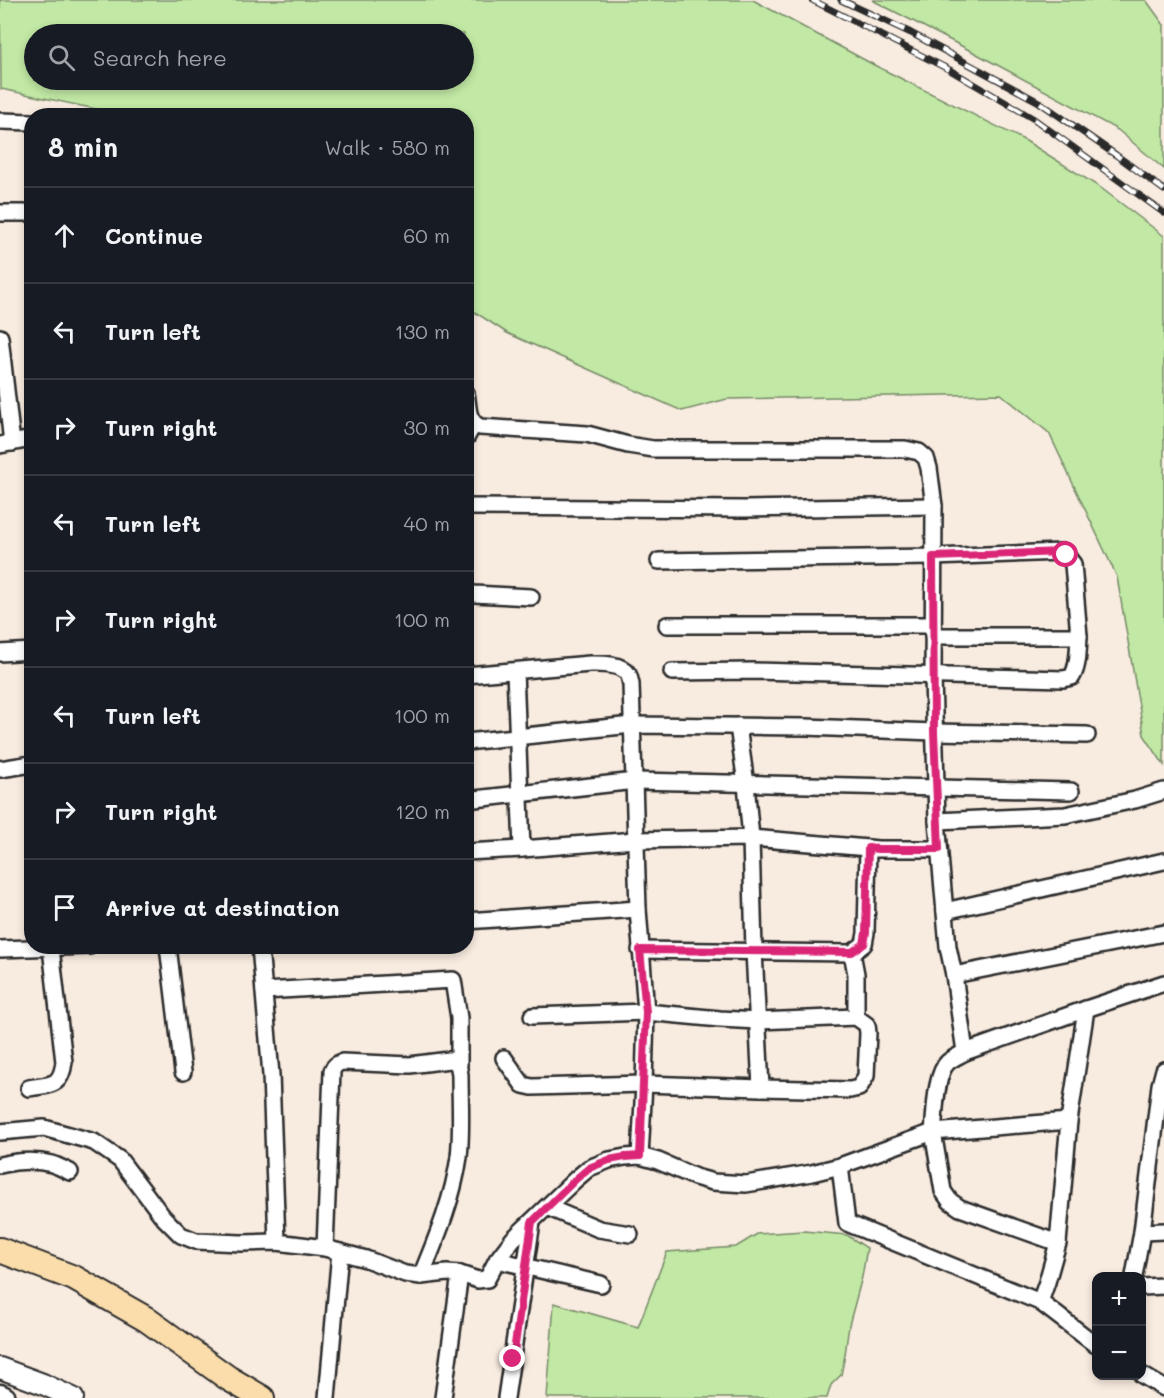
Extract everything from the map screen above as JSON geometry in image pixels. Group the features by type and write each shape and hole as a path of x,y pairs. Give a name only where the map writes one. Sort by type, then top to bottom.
{"main road":[{"path":"0,1250 74,1278 146,1319 228,1378 262,1398"},
{"path":"0,1396 4,1398"}],"street":[{"path":"0,121 24,122"},
{"path":"0,213 24,213"},
{"path":"0,337 6,444 24,441"},
{"path":"474,424 480,427 587,434 627,445 653,449 905,449 919,452 926,458 934,506 933,676 937,821 948,947 965,1052"},
{"path":"474,507 745,509 934,506"},
{"path":"659,561 933,557 1061,552 1073,564 1079,636 1077,664 1072,677 1063,679 753,671 672,672"},
{"path":"474,594 531,597"},
{"path":"667,625 933,630 1079,636"},
{"path":"0,652 24,651"},
{"path":"474,674 590,664 608,664 621,668 628,674 631,684 640,950 646,1012 640,1156"},
{"path":"515,671 522,849"},
{"path":"474,741 632,724 1087,735"},
{"path":"738,726 751,838 761,1088"},
{"path":"0,769 24,765"},
{"path":"474,799 635,781 1071,791"},
{"path":"937,821 1065,815 1135,800 1164,791"},
{"path":"474,852 635,840 751,838 878,849 939,849"},
{"path":"640,950 852,952 864,944 866,933 868,848"},
{"path":"945,912 1164,861"},
{"path":"474,920 638,909"},
{"path":"954,975 1164,933"},
{"path":"0,950 24,949"},
{"path":"852,952 856,974 856,1017"},
{"path":"29,1088 52,1084 60,1080 63,1073 64,1062 52,954"},
{"path":"169,954 183,1072"},
{"path":"261,954 272,1075 277,1242"},
{"path":"264,991 453,980 459,1018 460,1138 455,1179 446,1214 422,1276"},
{"path":"1058,1243 960,1208 950,1201 943,1191 933,1132 941,1073 947,1063 965,1052 1164,983"},
{"path":"1040,1302 1058,1243 1069,1121 1086,1009"},
{"path":"504,1058 523,1085 532,1087 644,1084 850,1090 859,1088 866,1076 867,1025 856,1017 758,1021 646,1012 532,1016"},
{"path":"327,1398 333,1250 332,1071 337,1064 342,1062 410,1065 449,1060 459,1065"},
{"path":"1135,1272 1157,1174 1163,1075"},
{"path":"0,1132 44,1128 94,1142 120,1160 163,1217 181,1235 196,1241 277,1242 333,1250 366,1259 405,1274 422,1276 435,1273 460,1274 478,1280 487,1279 497,1260 513,1239 576,1179 589,1168 609,1160 640,1156 712,1182 746,1184 840,1166 933,1132 1069,1121"},
{"path":"0,1165 10,1162 35,1162 52,1164 70,1172"},
{"path":"840,1166 847,1223 1040,1302 1092,1342"},
{"path":"548,1207 599,1229 630,1234"},
{"path":"506,1398 532,1222"},
{"path":"1142,1232 1164,1230"},
{"path":"497,1260 601,1284"},
{"path":"443,1398 460,1274"},
{"path":"1146,1287 1164,1286"},
{"path":"0,1368 73,1398"},
{"path":"1146,1378 1164,1388"}],"green space":[{"path":"0,0 753,0 876,66 1026,141 1101,188 1164,236 1164,765 1144,735 1117,577 1049,433 1001,394 727,399 682,411 507,333 474,312 474,108 91,108 1,89"},
{"path":"872,0 1146,0 1164,25 1164,169 1118,130"},
{"path":"804,1231 847,1235 867,1248 849,1325 841,1375 831,1385 827,1398 547,1398 554,1303 638,1327 667,1252 736,1247 757,1234"}],"railway":[{"path":"812,0 950,70 1034,119 1164,213"},
{"path":"841,0 911,33 1039,102 1164,190"}],"route":[{"path":"513,1359 532,1222 589,1168 609,1160 640,1156 646,1012 640,950 852,952 864,944 868,848 939,849 934,732 933,557 1061,552 1066,555"}]}
